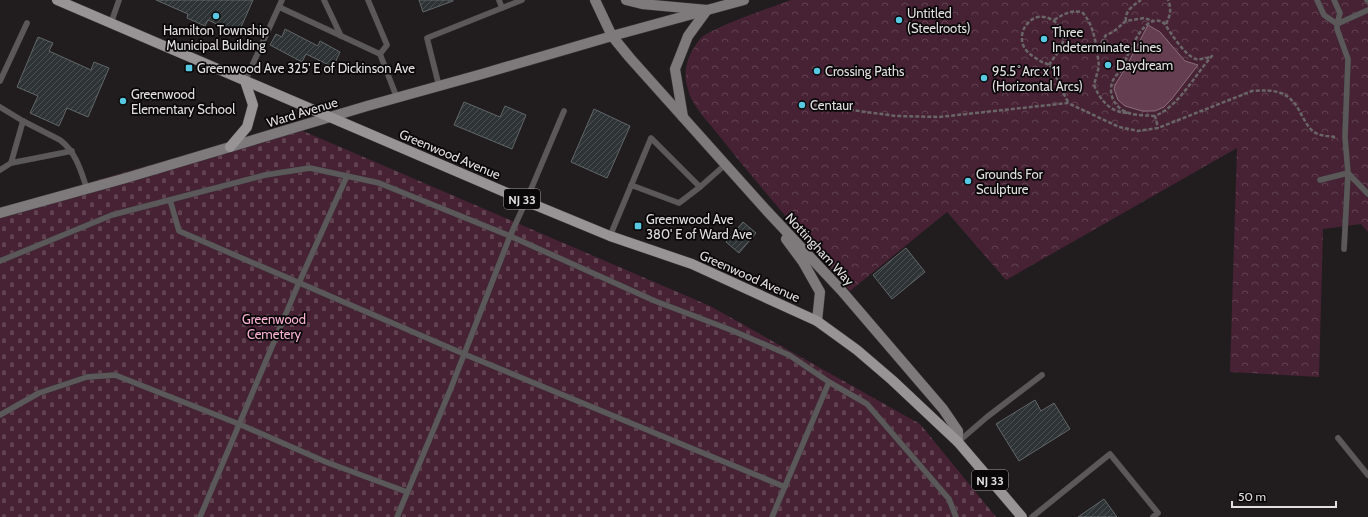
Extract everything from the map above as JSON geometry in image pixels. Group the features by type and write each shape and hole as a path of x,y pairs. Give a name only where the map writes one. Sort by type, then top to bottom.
{"main road":[{"name":"Greenwood Avenue","path":"57,0 610,236 692,264 817,321 857,350 892,380 958,442"},
{"path":"230,147 247,127 253,105 245,81"},
{"name":"Nottingham Way","path":"958,442 1022,517"}],"street":[{"name":"Nottingham Way","path":"595,0 612,36 767,211 841,290 943,409 958,431 958,442"},
{"path":"626,0 642,4 706,10 688,36 675,69 683,117"},
{"name":"Ward Avenue","path":"0,213 87,189 329,117 744,0"},
{"path":"767,211 803,262 820,292 817,321"}],"lane":[{"path":"111,23 120,0"},
{"path":"245,81 282,0"},
{"path":"324,0 341,36"},
{"path":"368,0 387,45 380,54"},
{"path":"499,0 502,8"},
{"path":"439,86 428,38 522,0"},
{"path":"1317,0 1324,15 1337,24"},
{"path":"1334,0 1340,13 1337,29 1348,59 1345,137 1348,173 1344,249"},
{"path":"279,7 380,54 397,98"},
{"path":"1337,24 1368,10"},
{"path":"0,81 27,23"},
{"path":"0,107 60,140 72,151 80,167 87,189"},
{"path":"396,517 464,354 510,236 564,111"},
{"path":"11,163 23,121"},
{"path":"610,236 651,138 700,187"},
{"path":"0,170 11,163 72,151"},
{"path":"631,185 679,203 726,164"},
{"path":"0,261 112,215 265,175 310,168 379,183 510,236 655,301 731,330 789,355 829,382 867,404 949,499 956,517"},
{"path":"1320,180 1348,173"},
{"path":"1348,173 1368,194"},
{"path":"200,517 299,284 347,176"},
{"path":"170,200 179,231 464,354 785,487"},
{"path":"0,415 39,393 86,377 115,375 239,424 326,462 407,492"},
{"path":"958,442 987,417 1042,375"},
{"path":"772,517 829,382"},
{"path":"1338,438 1368,475"},
{"path":"1032,517 1110,454 1158,513 1153,517"}],"path":[{"path":"1126,21 1125,17 1129,9 1141,0"},
{"path":"1165,25 1170,15 1170,5 1168,0"},
{"path":"1054,20 1067,12 1075,11 1082,12 1088,19 1092,27 1099,66 1094,85 1097,93 1107,106 1119,113 1129,114 1155,116 1165,112 1212,56 1198,60 1192,57 1186,52 1160,20 1153,21 1145,25 1137,35 1120,72 1112,80 1111,86 1113,97 1118,106 1129,114"},
{"path":"1049,65 1063,42 1062,30 1054,20 1045,17 1037,18 1029,22 1023,29 1022,39 1025,50 1049,65 1068,102"},
{"path":"1097,50 1106,35 1113,32 1126,21 1144,18 1153,21"},
{"path":"814,105 896,116 939,117 1068,102 1119,127 1138,131 1158,128 1252,91 1268,90 1284,94 1292,100 1312,131 1322,136 1334,137"},
{"path":"1155,116 1158,128"}],"green space":[{"name":"Grounds For Sculpture","path":"791,0 1368,0 1368,232 1361,224 1323,229 1319,377 1230,372 1237,148 1006,280 947,212 850,291 752,177 703,116 691,99 687,85 687,65 691,52 700,39 728,24"},
{"name":"Greenwood Cemetery","path":"289,125 710,306 920,424 996,517 0,517 0,208"}],"shaded area":[{"path":"1148,25 1160,32 1185,61 1198,65 1171,100 1164,107 1155,111 1142,111 1125,106 1118,100 1114,89"}],"building":[{"name":"Hamilton Township Municipal Building","path":"156,0 253,0 238,34 208,20 205,26 187,18 188,14"},
{"path":"419,0 453,0 453,1 423,12"},
{"path":"285,29 318,46 320,41 340,52 333,67 306,54 302,62 270,45 276,34 282,37"},
{"path":"38,37 53,43 49,51 91,70 94,62 109,68 88,117 67,108 59,126 30,113 38,96 17,87"},
{"path":"464,102 500,117 505,106 526,115 512,149 454,125"},
{"path":"594,109 630,126 607,178 571,162"},
{"path":"743,222 756,233 739,253 726,242"},
{"path":"906,248 925,272 892,299 873,275"},
{"path":"1035,400 1041,411 1054,403 1070,429 1019,461 996,424"},
{"path":"1104,499 1117,517 1078,517"}],"place":[{"name":"Hamilton Township Municipal Building","path":"216,16"},
{"name":"Untitled (Steelroots)","path":"899,20"},
{"name":"Three Indeterminate Lines","path":"1044,39"},
{"name":"Daydream","path":"1108,65"},
{"name":"Greenwood Ave 325' E of Dickinson Ave","path":"189,68"},
{"name":"Crossing Paths","path":"817,71"},
{"name":"95.5 ̊ Arc x 11 (Horizontal Arcs)","path":"984,78"},
{"name":"Greenwood Elementary School","path":"123,101"},
{"name":"Centaur","path":"802,105"},
{"name":"Grounds For Sculpture","path":"968,181"},
{"name":"Greenwood Ave 380' E of Ward Ave","path":"638,226"}]}
